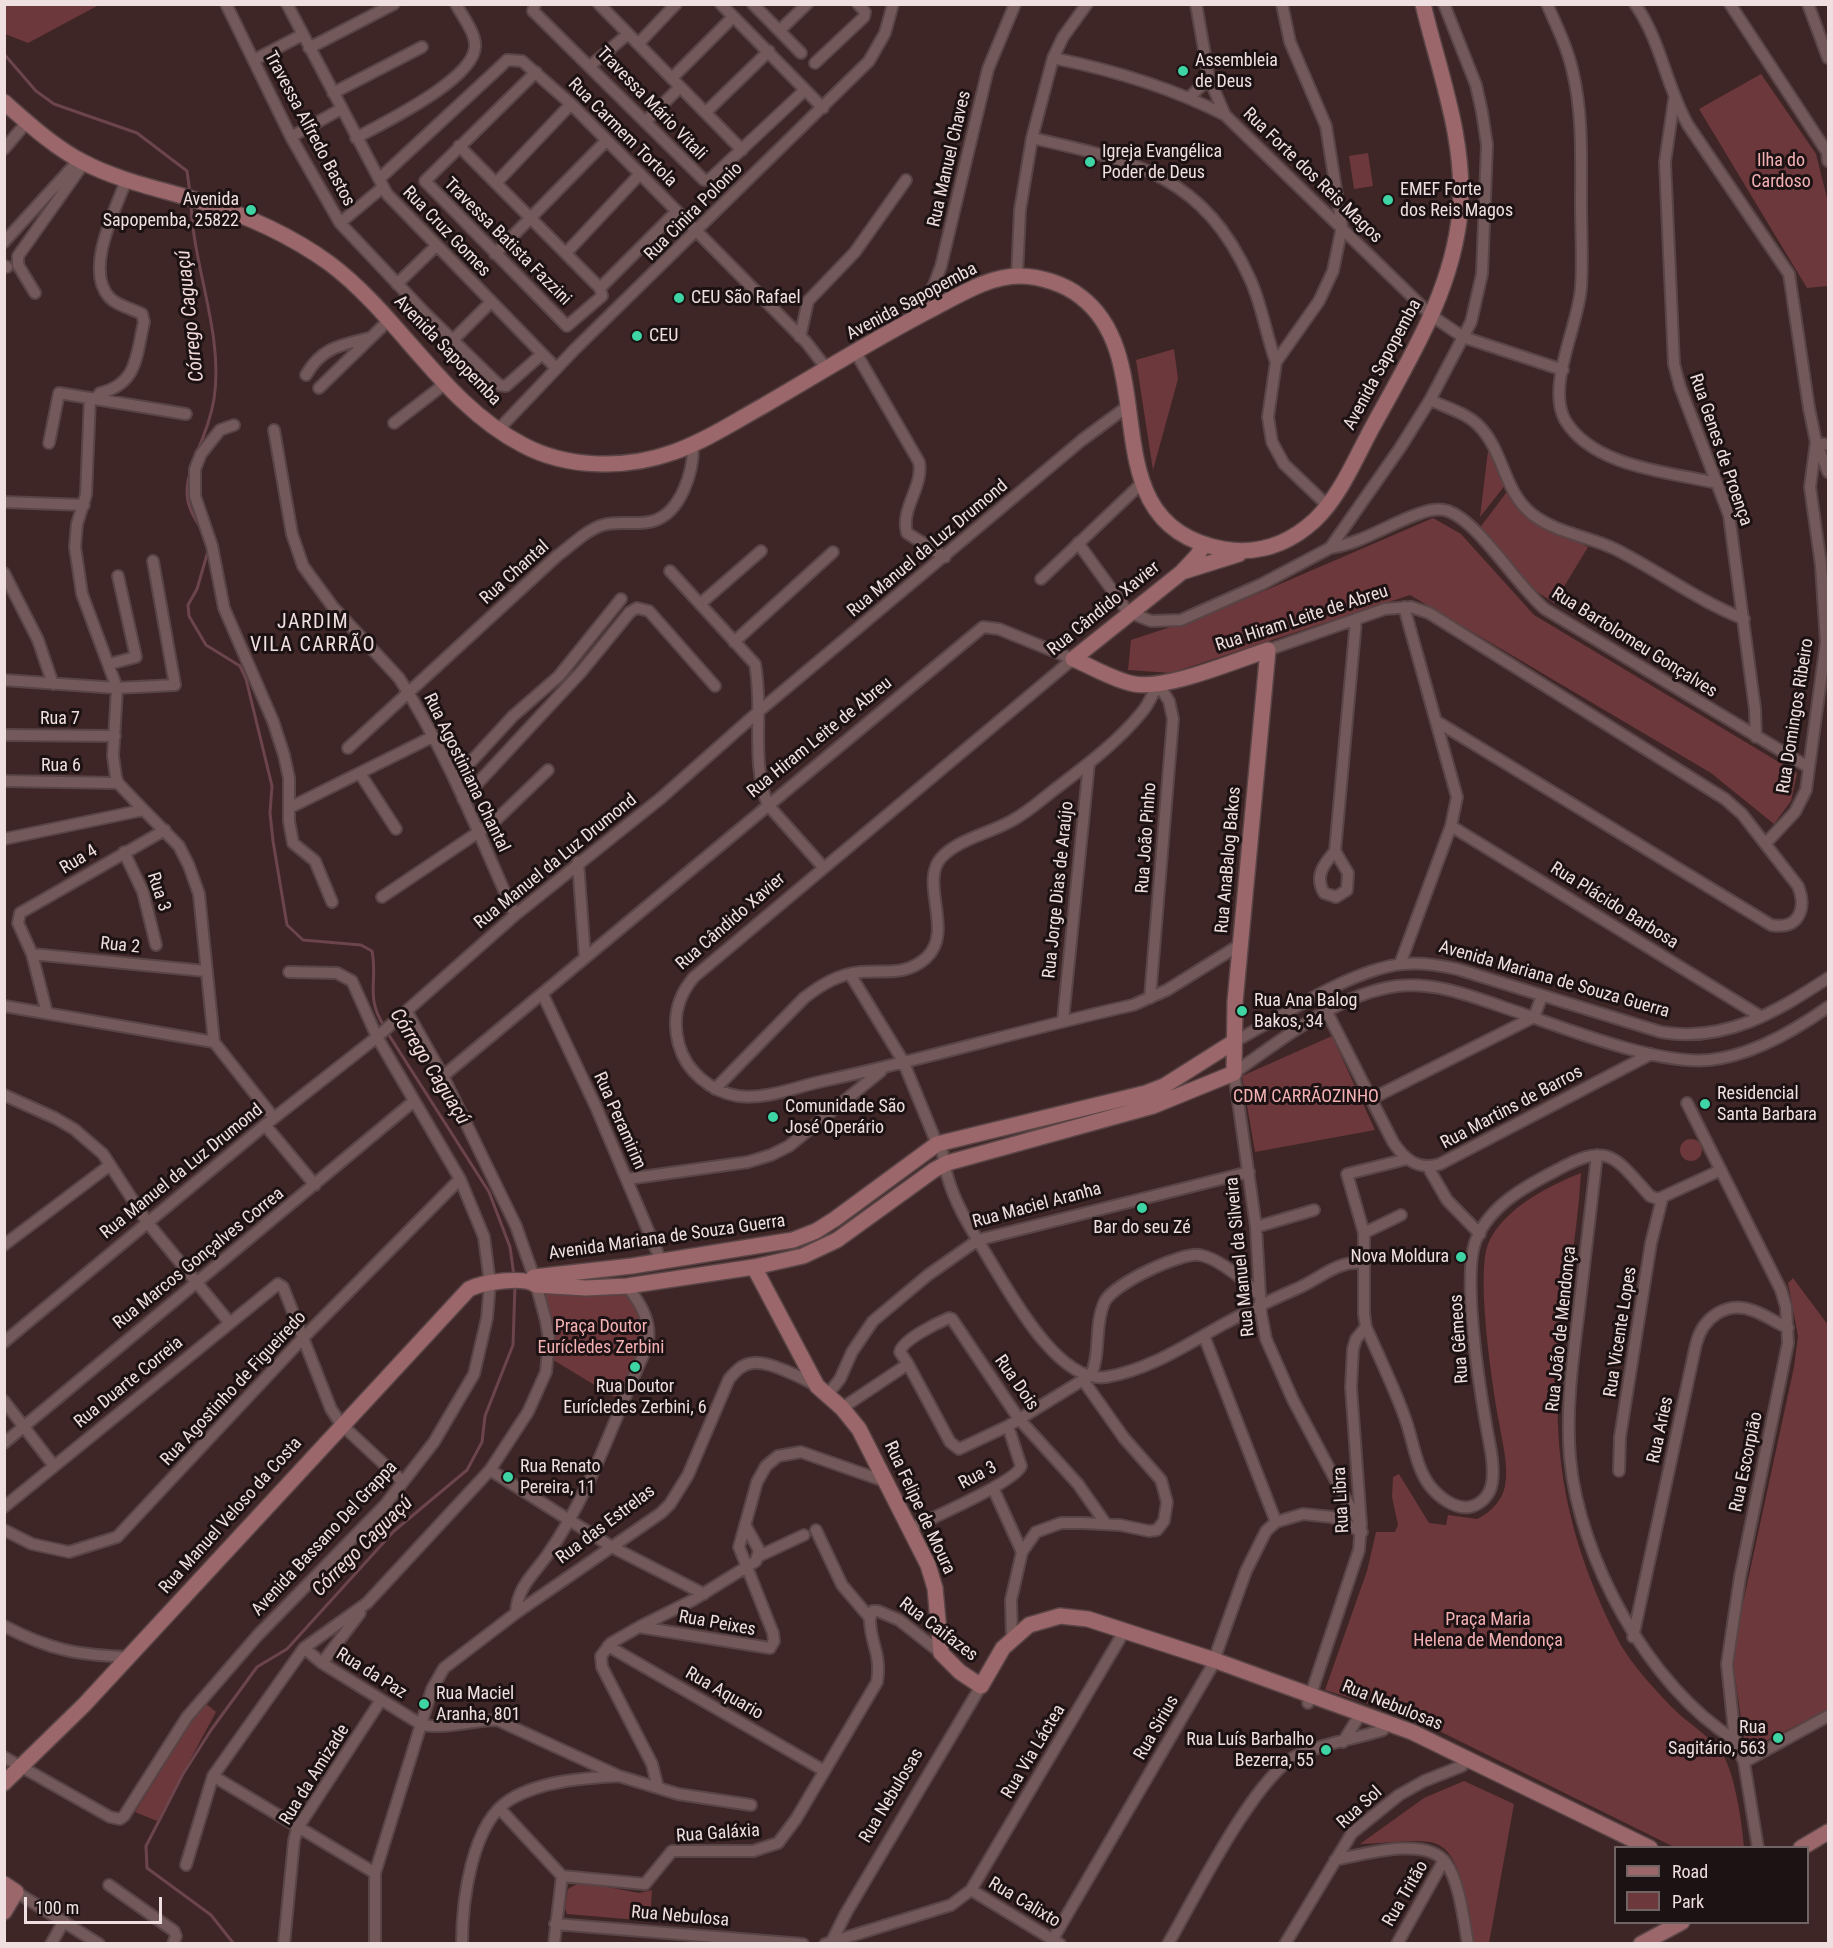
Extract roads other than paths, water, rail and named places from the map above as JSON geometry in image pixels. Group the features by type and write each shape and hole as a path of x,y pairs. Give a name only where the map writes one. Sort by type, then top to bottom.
{"main road":[{"name":"Avenida Sapopemba","path":"4,102 27,122 82,161 127,178 208,203 270,228 309,251 352,283 446,383 498,430 521,445 544,454 578,462 608,464 645,460 693,444 913,319 972,289 1017,276 1063,286 1085,299 1106,322 1121,360 1136,467 1142,483 1169,523 1204,544 1250,551 1269,548 1297,534 1328,506 1432,316 1449,267 1458,227 1461,180 1454,123 1423,4"},
{"name":"Rua Cândido Xavier","path":"1074,659 1128,612 1182,572 1197,556 1204,544"},
{"path":"1182,572 1250,551"},
{"name":"Rua Hiram Leite de Abreu","path":"1074,659 1123,681 1147,685 1158,684 1268,650"},
{"name":"Rua AnaBalog Bakos","path":"1234,1073 1232,1043 1268,650"},
{"name":"Avenida Mariana de Souza Guerra","path":"633,1278 661,1261 784,1242 816,1231 938,1143 1146,1093 1164,1086 1232,1043"},
{"name":"Avenida Mariana de Souza Guerra","path":"493,1282 633,1278 754,1267 821,1250 943,1169 1179,1098 1234,1073"},
{"path":"754,1267 823,1390"},
{"name":"Rua Manuel Veloso da Costa","path":"6,1780 128,1658 341,1424 465,1292 493,1282"},
{"name":"Rua Felipe de Moura","path":"823,1390 843,1408 859,1429 928,1565 935,1588 941,1653"},
{"name":"Rua Nebulosas","path":"981,1686 1003,1648 1029,1625 1060,1616 1088,1619 1385,1726 1646,1846"},
{"name":"Rua Caifazes","path":"941,1653 960,1672 981,1686"},
{"name":"Rua Nebulosas","path":"1464,1762 1629,1846"},
{"path":"1804,1846 1828,1832"},
{"path":"1809,1852 1828,1842"},
{"path":"4,1912 10,1888"},
{"path":"1629,1944 1667,1924"},
{"path":"1641,1944 1680,1924"}],"street":[{"name":"Travessa Alfredo Bastos","path":"226,4 291,137 340,223 397,284 499,385 504,386 542,354"},
{"name":"Rua Cruz Gomes","path":"286,4 356,138 397,207 556,368"},
{"path":"309,48 394,4"},
{"path":"356,138 442,87 467,64 475,48 474,41 456,4"},
{"name":"Travessa Mário Vitali","path":"535,4 533,11 591,65 704,180 710,179 805,90"},
{"path":"638,44 676,4"},
{"path":"753,4 801,53"},
{"path":"780,30 807,4"},
{"name":"Rua Cinira Polonio","path":"498,430 556,368 869,61 885,33 892,4"},
{"name":"Rua Manuel Chaves","path":"913,319 934,285 941,266 988,69 1015,4"},
{"path":"1017,276 1020,210 1032,138 1053,58 1063,37 1086,4"},
{"name":"Rua Forte dos Reis Magos","path":"1196,4 1209,78 1225,115 1432,316 1463,337 1563,370"},
{"path":"1276,362 1319,301 1333,271 1342,227 1326,126 1290,42 1282,4"},
{"path":"1078,543 1128,612 1151,621 1181,620 1262,584 1330,548 1430,400 1463,337 1477,303 1482,274 1486,145 1476,85 1444,4"},
{"path":"1547,4 1562,38 1573,73 1581,142 1581,286 1563,370 1559,405 1565,420 1577,435 1594,449 1626,462 1717,483"},
{"path":"1635,4 1654,40 1674,100 1789,274 1794,295 1799,351 1816,442 1827,466 1814,474"},
{"path":"1730,4 1828,155"},
{"path":"1808,4 1828,58"},
{"path":"603,6 742,150"},
{"path":"815,63 864,17 862,6"},
{"path":"672,78 730,10 823,108"},
{"path":"591,65 628,34"},
{"path":"254,60 302,35"},
{"path":"333,93 422,47"},
{"path":"706,112 769,51"},
{"path":"1053,58 1123,74 1190,97 1225,115"},
{"name":"Rua Carmem Tortola","path":"340,223 507,60 522,61 571,104 800,337 828,369"},
{"path":"536,72 459,146 600,288 677,212"},
{"path":"1190,97 1209,78"},
{"path":"645,122 680,87"},
{"name":"Rua Genes de Proença","path":"1674,100 1665,162 1674,364 1680,387 1729,515 1744,619 1756,737"},
{"path":"496,183 571,104"},
{"path":"291,137 341,109"},
{"path":"4,149 27,122"},
{"path":"1032,138 1116,158 1149,169 1191,196 1218,224 1251,280 1276,362 1269,407 1272,442 1284,464 1328,506"},
{"path":"495,254 606,141"},
{"name":"Travessa Batista Fazzini","path":"459,146 425,179 426,183 495,254 568,326 602,296 600,288"},
{"path":"4,242 82,161"},
{"path":"35,293 18,265 18,256 82,161"},
{"path":"566,253 640,174"},
{"path":"127,178 101,253 100,280 111,299 142,314 144,322 130,376 113,390 100,393 93,399 84,505 77,524 75,547 82,594 117,688 113,756 118,783 142,810 180,846 199,894 214,1042 315,1185"},
{"path":"800,337 808,301 855,252 906,180"},
{"path":"397,284 436,246"},
{"path":"453,340 491,302"},
{"path":"319,388 389,320"},
{"path":"306,375 323,353 369,338"},
{"path":"856,352 919,462 920,477 909,509 907,533 945,557"},
{"path":"394,423 446,383"},
{"path":"50,442 58,394 186,414"},
{"path":"1430,400 1469,418 1483,430 1516,497 1533,515 1554,526 1616,550 1713,606 1744,619"},
{"name":"Rua Manuel da Luz Drumond","path":"4,1342 269,1121 403,1015 578,862 661,798 758,712 1082,440 1128,406"},
{"path":"234,426 220,430 201,454 195,469 195,496 212,546 224,608 273,721 284,755 289,778 291,807 289,821 293,843 315,861 332,902"},
{"name":"Rua Agostiniana Chantal","path":"274,430 292,534 303,566 322,594 399,678 455,779 515,915"},
{"path":"1816,442 1828,445"},
{"name":"Rua Domingos Ribeiro","path":"1766,843 1795,812 1802,801 1826,642 1821,565 1810,487 1814,474 1816,442"},
{"name":"Rua Chantal","path":"348,748 580,538 602,525 652,521 664,517 677,501 688,477 692,464 693,444"},
{"path":"1041,579 1142,483"},
{"path":"4,502 84,505"},
{"name":"Rua Bartolomeu Gonçalves","path":"1330,548 1346,546 1422,512 1446,511 1458,516 1533,599 1545,609 1808,767"},
{"path":"700,603 761,551"},
{"path":"734,642 833,552"},
{"path":"4,680 117,688 176,685 153,561"},
{"path":"670,571 755,664 762,786 768,806 824,868"},
{"path":"109,664 136,658 118,576"},
{"path":"6,579 38,640 53,684"},
{"path":"455,779 513,716 559,676 621,599"},
{"path":"1400,964 1451,826 1457,803 1456,791 1404,607"},
{"name":"Rua Hiram Leite de Abreu","path":"1268,650 1385,609 1404,607 1429,613 1725,799 1766,843 1798,886 1803,898 1801,912 1794,922 1783,927 1771,925 1437,721"},
{"path":"463,799 581,672 630,612 637,608 649,611 715,686"},
{"path":"1335,851 1356,620"},
{"name":"Rua Hiram Leite de Abreu","path":"443,1076 983,627 999,629 1074,659"},
{"name":"Rua Cândido Xavier","path":"1074,659 693,977 684,988 677,1007 676,1024 681,1054 697,1077 715,1089 725,1094 757,1097 884,1068 903,1061 1150,998 1240,944"},
{"path":"715,1089 804,998 821,985 850,974 902,971 927,957 936,943 938,927 934,882 935,869 940,860 968,842 1019,816 1089,763 1143,711 1158,684"},
{"name":"Rua João Pinho","path":"1150,998 1173,719 1169,701 1158,684"},
{"name":"Rua 7","path":"4,735 115,736"},
{"path":"291,807 361,775 432,737"},
{"name":"Rua Jorge Dias de Araújo","path":"1064,1020 1089,763"},
{"path":"382,897 504,814 548,770"},
{"path":"361,775 396,829"},
{"name":"Rua 6","path":"4,781 118,783"},
{"path":"4,839 142,810"},
{"name":"Rua Plácido Barbosa","path":"1451,826 1760,1016"},
{"name":"Rua 4","path":"32,954 18,923 23,910 165,830"},
{"name":"Rua 3","path":"124,852 143,892 156,945"},
{"path":"578,862 585,958"},
{"path":"32,954 47,1013"},
{"name":"Rua 2","path":"32,954 205,971"},
{"name":"Avenida Mariana de Souza Guerra","path":"1232,1043 1356,976 1400,964 1423,963 1457,969 1661,1032 1682,1035 1718,1033 1760,1016 1828,978"},
{"name":"Avenida Bassano Del Grappa","path":"21,1767 110,1817 124,1816 187,1717 257,1636 385,1505 434,1442 474,1374 493,1282 484,1237 460,1179 414,1101 351,981 345,975 337,973 289,972"},
{"path":"850,974 903,1061 938,1143 943,1169 978,1240 1028,1324 1054,1351 1087,1378 1124,1438 1161,1480 1165,1490 1166,1516 1157,1530 1149,1531 1106,1524 1060,1523 1047,1527 1030,1538 1022,1552 1011,1600 1012,1639"},
{"name":"Avenida Mariana de Souza Guerra","path":"1234,1073 1328,1012 1370,993 1397,986 1422,985 1469,995 1651,1054 1701,1060 1729,1057 1787,1033 1828,1008"},
{"name":"Rua Peramirim","path":"543,995 627,1179 661,1261"},
{"path":"1371,1099 1534,1017 1542,996"},
{"path":"4,1006 214,1042"},
{"path":"1328,1012 1393,1142 1407,1159 1348,1172 1346,1175 1364,1233 1366,1327"},
{"path":"322,1663 367,1604 490,1470 528,1412 546,1372 549,1339 506,1201 443,1076 403,1015"},
{"name":"Rua Martins de Barros","path":"1407,1159 1428,1167 1440,1164 1651,1054"},
{"path":"627,1179 748,1162 771,1155 789,1146 884,1068"},
{"name":"Rua Manuel da Silveira","path":"1234,1073 1256,1227 1266,1339 1278,1371 1361,1528"},
{"path":"4,1095 74,1129 103,1154 147,1222 229,1322"},
{"name":"Rua Marcos Gonçalves Correa","path":"4,1443 414,1101"},
{"name":"Rua Escorpião","path":"1687,1103 1781,1290 1786,1307 1788,1328 1785,1363 1729,1638 1727,1664 1735,1740 1744,1762 1758,1846"},
{"path":"921,1154 943,1169"},
{"path":"1597,1155 1614,1158 1650,1196 1662,1199 1721,1170"},
{"name":"Rua Gêmeos","path":"1366,1327 1430,1486 1447,1501 1461,1507 1469,1507 1484,1500 1489,1493 1492,1472 1476,1363 1473,1262 1480,1234 1514,1195 1564,1166 1597,1155"},
{"name":"Rua João de Mendonça","path":"1597,1155 1570,1385 1570,1459 1592,1547 1634,1637 1693,1708 1735,1740"},
{"path":"4,1245 110,1165"},
{"path":"1428,1167 1447,1200 1480,1234"},
{"name":"Rua Maciel Aranha","path":"823,1390 840,1379 852,1352 873,1321 928,1275 978,1240 1249,1172"},
{"name":"Rua Agostinho de Figueiredo","path":"4,1530 48,1550 69,1552 95,1546 117,1537 303,1338 460,1179"},
{"name":"Rua Vicente Lopes","path":"1619,1471 1620,1437 1652,1243 1662,1199"},
{"path":"1256,1227 1314,1210"},
{"path":"1364,1233 1401,1215"},
{"path":"1087,1378 1101,1312 1108,1295 1118,1287 1181,1257 1200,1255 1222,1266 1261,1301"},
{"path":"843,1408 908,1364 956,1449 1008,1426 1087,1378 1103,1377 1136,1368 1204,1336 1261,1301 1301,1287 1331,1269 1351,1263 1363,1263"},
{"path":"516,1613 516,1603 523,1587 548,1554 569,1520 614,1426 650,1335 648,1320 633,1278"},
{"name":"Rua Duarte Correia","path":"4,1507 274,1285 283,1287 303,1338"},
{"name":"Rua Aries","path":"1634,1637 1696,1344 1703,1325 1716,1313 1735,1307 1755,1311 1788,1328"},
{"name":"Rua Dois","path":"908,1364 900,1352 902,1346 950,1318 1020,1419 1078,1484 1106,1524"},
{"name":"Rua Libra","path":"1309,1699 1355,1566 1361,1528 1351,1387 1353,1349 1356,1339 1366,1327"},
{"path":"1204,1336 1276,1522 1303,1514 1342,1521 1361,1528"},
{"path":"303,1338 331,1409 341,1424 403,1482"},
{"name":"Rua das Estrelas","path":"375,1944 375,1874 432,1689 444,1668 516,1613 670,1504 688,1476 729,1379 738,1369 760,1363 802,1378 823,1390"},
{"path":"4,1401 54,1466"},
{"name":"Rua 3","path":"909,1529 993,1488 1020,1469 1008,1426"},
{"name":"Rua Peixes","path":"639,1627 770,1648 774,1641 773,1633 739,1547 761,1474 773,1460 785,1454 810,1455 884,1481"},
{"path":"490,1470 612,1547 704,1594"},
{"path":"993,1488 1022,1552"},
{"name":"Rua Sirius","path":"1054,1942 1213,1664 1256,1547 1276,1522"},
{"path":"745,1525 759,1550 759,1556"},
{"name":"Rua Caifazes","path":"816,1530 842,1585 870,1618 873,1611 890,1615 941,1653"},
{"path":"658,1788 652,1764 602,1667 601,1656 608,1646 639,1627 704,1594 759,1556 804,1535"},
{"path":"186,1865 213,1776 304,1648 367,1604"},
{"name":"Rua Galáxia","path":"562,1876 645,1884 672,1851 753,1851 778,1843 788,1831 823,1770 869,1699 877,1682 879,1657 870,1627 870,1618"},
{"path":"4,1626 58,1650 81,1655 128,1658"},
{"name":"Rua Via Láctea","path":"971,1890 1124,1633"},
{"name":"Rua Aquario","path":"608,1646 823,1770"},
{"name":"Rua da Paz","path":"304,1648 322,1663 422,1725"},
{"name":"Rua Nebulosas","path":"828,1943 981,1686"},
{"name":"Rua da Amizade","path":"284,1944 297,1829 381,1700"},
{"path":"1744,1762 1828,1716"},
{"path":"1343,1742 1359,1717"},
{"path":"422,1725 435,1727 497,1720 619,1776 693,1798 751,1806"},
{"path":"1168,1944 1269,1777 1295,1757 1385,1726"},
{"path":"4,1757 21,1767"},
{"name":"Rua Sol","path":"1285,1944 1352,1833 1375,1812 1424,1781 1464,1762"},
{"path":"213,1776 297,1829 375,1874"},
{"path":"462,1944 464,1900 470,1869 484,1833 500,1809 509,1800 537,1789 586,1778 619,1776"},
{"path":"500,1809 562,1876 554,1944"},
{"path":"1335,1860 1385,1850 1409,1848 1425,1851 1444,1860 1451,1871 1468,1944"},
{"name":"Rua Tritão","path":"1397,1944 1444,1860"},
{"path":"109,1885 174,1931 177,1936 173,1944"},
{"path":"10,1888 99,1944"},
{"path":"828,1943 951,1905 971,1890"},
{"name":"Rua Calixto","path":"971,1890 1054,1942"},
{"path":"51,1944 64,1922"},
{"name":"Rua Nebulosa","path":"555,1924 803,1944"}],"waterway":[{"name":"Córrego Caguaçú","path":"4,54 36,91 54,104 137,133 187,171 190,193"},
{"name":"Córrego Caguaçú","path":"191,203 197,252 212,326 216,375 211,413 197,452"},
{"name":"Córrego Caguaçú","path":"191,470 187,486 188,500 192,514 201,528"},
{"name":"Córrego Caguaçú","path":"208,551 197,589 188,605 189,616 206,645 240,666 246,679 272,786 270,813 273,841 287,925 303,940 361,945 372,951 373,997 378,1016 384,1026"},
{"name":"Córrego Caguaçú","path":"387,1032 489,1192 510,1247 514,1276"},
{"name":"Córrego Caguaçú","path":"234,1944 211,1915 147,1868 146,1846 183,1774 211,1730 257,1667 287,1649 394,1531 467,1470 482,1442 485,1416 513,1345 515,1285"}],"place":[{"name":"Assembleia de Deus","path":"1183,71"},
{"name":"Igreja Evangélica Poder de Deus","path":"1090,162"},
{"name":"EMEF Forte dos Reis Magos","path":"1388,200"},
{"name":"Avenida Sapopemba, 25822","path":"251,210"},
{"name":"CEU São Rafael","path":"679,298"},
{"name":"CEU","path":"637,336"},
{"name":"Rua Ana Balog Bakos, 34","path":"1242,1011"},
{"name":"Residencial Santa Barbara","path":"1705,1104"},
{"name":"Comunidade São José Operário","path":"773,1117"},
{"name":"Bar do seu Zé","path":"1142,1208"},
{"name":"Nova Moldura","path":"1461,1257"},
{"name":"Rua Doutor Eurícledes Zerbini, 6","path":"635,1367"},
{"name":"Rua Renato Pereira, 11","path":"508,1477"},
{"name":"Rua Maciel Aranha, 801","path":"424,1704"},
{"name":"Rua Sagitário, 563","path":"1778,1738"},
{"name":"Rua Luís Barbalho Bezerra, 55","path":"1326,1750"}],"district":[{"name":"JARDIM VILA CARRÃO","path":"313,634"}],"park label":[{"name":"Ilha do Cardoso","path":"1781,171"},
{"name":"CDM CARRÃOZINHO","path":"1306,1097"},
{"name":"Praça Doutor Eurícledes Zerbini","path":"601,1337"},
{"name":"Praça Maria Helena de Mendonça","path":"1488,1630"}]}
